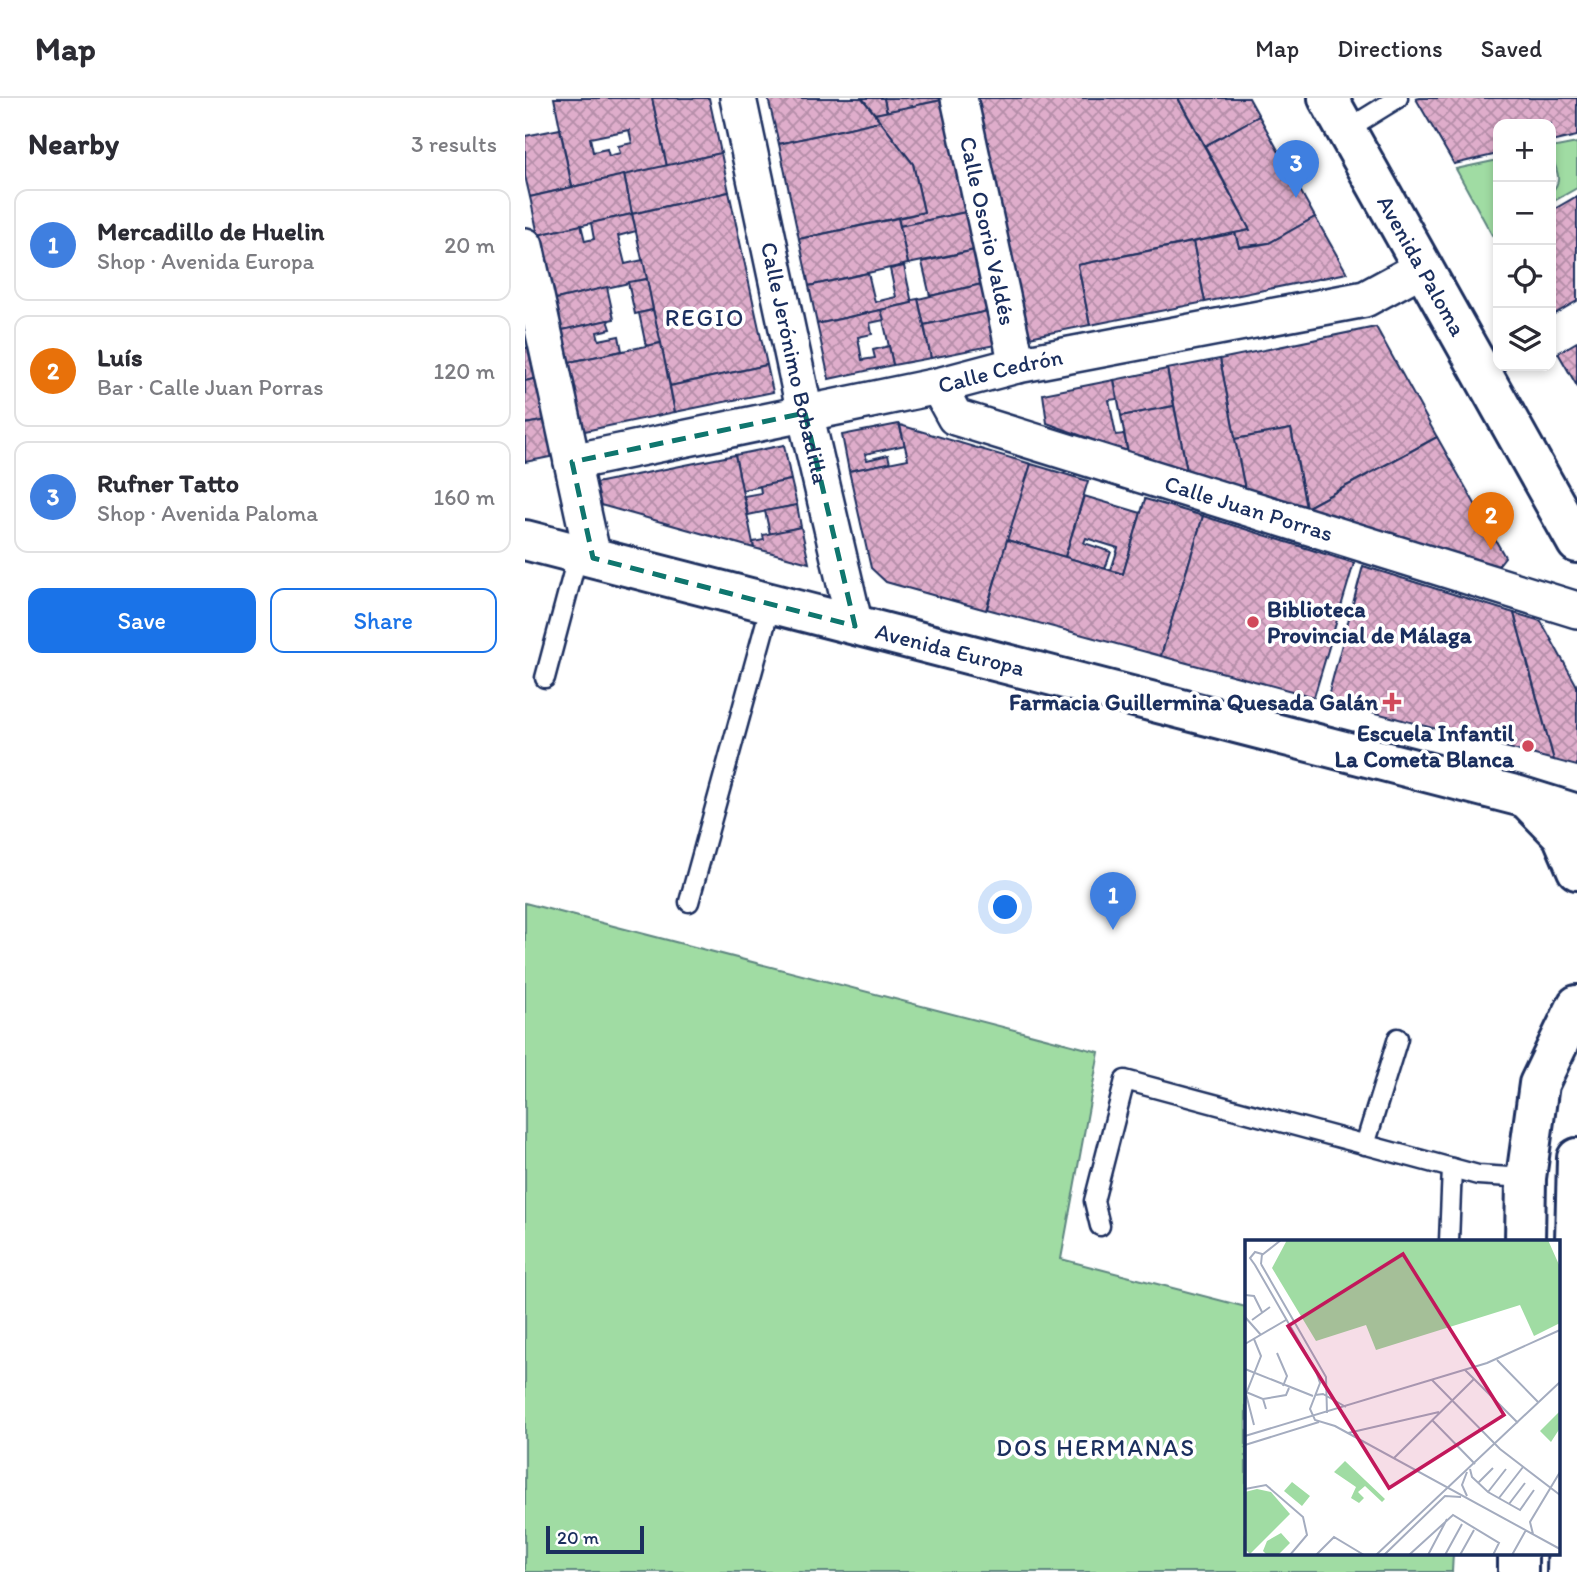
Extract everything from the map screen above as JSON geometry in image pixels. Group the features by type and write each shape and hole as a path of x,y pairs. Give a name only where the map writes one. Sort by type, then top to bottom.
{"main road":[{"name":"Avenida Paloma","path":"1337,114 1577,543"},
{"name":"Avenida Europa","path":"525,540 1526,798 1577,814"},
{"path":"1526,798 1562,835 1577,870"},
{"path":"1525,1240 1526,1178 1539,1084 1570,1021"},
{"path":"1567,1572 1576,1311 1577,1158"},
{"path":"1518,1554 1518,1572"}],"street":[{"name":"Calle Jerónimo Bobadilla","path":"738,98 805,413 855,626"},
{"name":"Calle Osorio Valdés","path":"959,98 1017,365"},
{"path":"525,246 572,461 586,556"},
{"name":"Calle Cedrón","path":"572,461 938,386 1017,365 1365,299 1422,268"},
{"name":"Calle Juan Porras","path":"938,386 955,417 1577,610"}],"lane":[{"path":"1337,114 1398,98"},
{"path":"545,678 586,556"},
{"path":"689,902 771,604"},
{"path":"1365,1144 1398,1038"},
{"path":"1100,1226 1094,1200 1125,1080 1478,1175 1526,1178"},
{"path":"1448,1240 1453,1168"}],"highlighted area":[{"path":"805,413 855,626 593,558 572,462"}],"green space":[{"path":"1577,143 1577,188 1556,200 1558,176 1556,147"},
{"path":"1493,161 1493,234 1492,235 1456,169"},
{"path":"525,903 1099,1052 1061,1259 1245,1307 1245,1554 1453,1554 1452,1572 525,1572"}],"building":[{"path":"554,98 652,98 667,166 572,187","holes":["629,130 632,143 618,146 620,153 609,156 607,149 593,152 590,138"]},
{"path":"652,98 709,98 721,153 667,166"},
{"path":"768,98 862,98 880,121 779,144"},
{"path":"862,98 884,98 887,112 875,114"},
{"path":"884,98 941,98 942,100 887,112"},
{"path":"977,98 1178,98 1250,230 1078,265 1090,325 1029,337"},
{"path":"1178,98 1249,98 1259,116 1205,146"},
{"path":"1577,98 1577,136 1556,141 1556,119 1493,119 1493,155 1454,164 1416,99"},
{"path":"942,100 966,212 900,226 898,218 924,212 913,164 875,114"},
{"path":"1259,116 1315,217 1269,243 1239,247 1235,233 1250,230 1205,146"},
{"path":"880,121 913,164 924,212 799,239 779,144"},
{"path":"560,129 572,187 530,197 525,176 525,136"},
{"path":"721,153 729,192 632,214 624,175"},
{"path":"624,175 632,214 538,235 530,197"},
{"path":"729,192 767,365 670,386 632,214"},
{"path":"1577,196 1577,301 1556,313 1556,245 1556,208"},
{"path":"966,212 975,250 908,264 900,226"},
{"path":"632,214 636,231 618,236 625,264 643,260 647,279 552,300 538,235 581,225 585,241 594,239 591,223"},
{"path":"1315,217 1347,273 1205,302 1193,242 1235,233 1239,247 1269,243"},
{"path":"898,218 908,264 809,286 799,239"},
{"path":"1193,242 1205,302 1090,325 1078,265"},
{"path":"975,250 982,284 930,296 922,262"},
{"path":"904,266 912,303 817,324 809,286 868,273 875,302 896,297 890,269"},
{"path":"647,279 653,310 635,314 628,282"},
{"path":"982,284 988,311 924,325 918,299"},
{"path":"607,287 614,319 558,331 552,300"},
{"path":"918,299 931,358 893,365 881,310 912,303 912,300"},
{"path":"653,310 661,343 646,346 639,313"},
{"path":"881,310 884,320 870,323 872,334 858,337 862,360 875,358 873,350 889,346 893,365 829,379 817,324"},
{"path":"988,311 995,345 931,358 924,325"},
{"path":"608,320 611,329 597,332 599,340 619,336 622,351 565,363 558,331"},
{"path":"1376,327 1437,437 1306,508 1291,429 1235,439 1220,359"},
{"path":"1577,342 1577,386 1558,353"},
{"path":"661,343 675,412 580,432 565,363"},
{"path":"531,347 538,378 525,381 525,348"},
{"path":"1220,359 1245,489 1187,471 1167,369"},
{"path":"767,365 773,392 675,412 670,386"},
{"path":"1167,369 1174,406 1121,416 1114,380"},
{"path":"538,378 547,420 525,424 525,381"},
{"path":"1114,380 1117,399 1109,400 1116,435 1124,434 1128,453 1047,423 1043,394"},
{"path":"1174,406 1187,471 1128,453 1121,416"},
{"path":"547,420 555,456 525,462 525,424"},
{"path":"899,424 905,445 865,454 867,460 888,455 890,463 849,471 842,435"},
{"path":"900,425 1031,464 986,610 886,582 871,568 849,471 908,459"},
{"path":"1291,429 1306,508 1245,489 1235,439"},
{"path":"1437,437 1505,557 1497,567 1306,508"},
{"path":"784,445 791,480 742,490 735,455"},
{"path":"735,455 754,548 590,502 593,484 596,483"},
{"path":"1031,464 1088,481 1065,557 1007,540"},
{"path":"791,480 797,505 748,515 744,496 761,493 760,486"},
{"path":"1084,496 1141,513 1123,574 1111,570 1118,548 1086,538 1084,543 1111,552 1105,569 1065,557"},
{"path":"1145,499 1203,516 1161,656 987,609 1007,540 1123,574"},
{"path":"797,505 801,527 770,534 765,511"},
{"name":"Biblioteca Provincial de Málaga","path":"1203,516 1354,563 1314,697 1161,656"},
{"path":"801,527 809,563 754,548 753,542 764,540 763,535"},
{"path":"1363,566 1514,613 1554,760 1327,700"},
{"path":"1514,613 1541,621 1577,686 1577,766 1554,760"}],"place":[{"name":"Rufner Tatto","path":"1296,198"},
{"name":"Luís","path":"1491,550"},
{"name":"Biblioteca Provincial de Málaga","path":"1253,622"},
{"name":"Farmacia Guillermina Quesada Galán","path":"1392,702"},
{"name":"Escuela Infantil La Cometa Blanca","path":"1528,746"},
{"name":"Mercadillo de Huelin","path":"1113,930"}],"district":[{"name":"REGIO","path":"705,318"},
{"name":"DOS HERMANAS","path":"1096,1448"}]}
